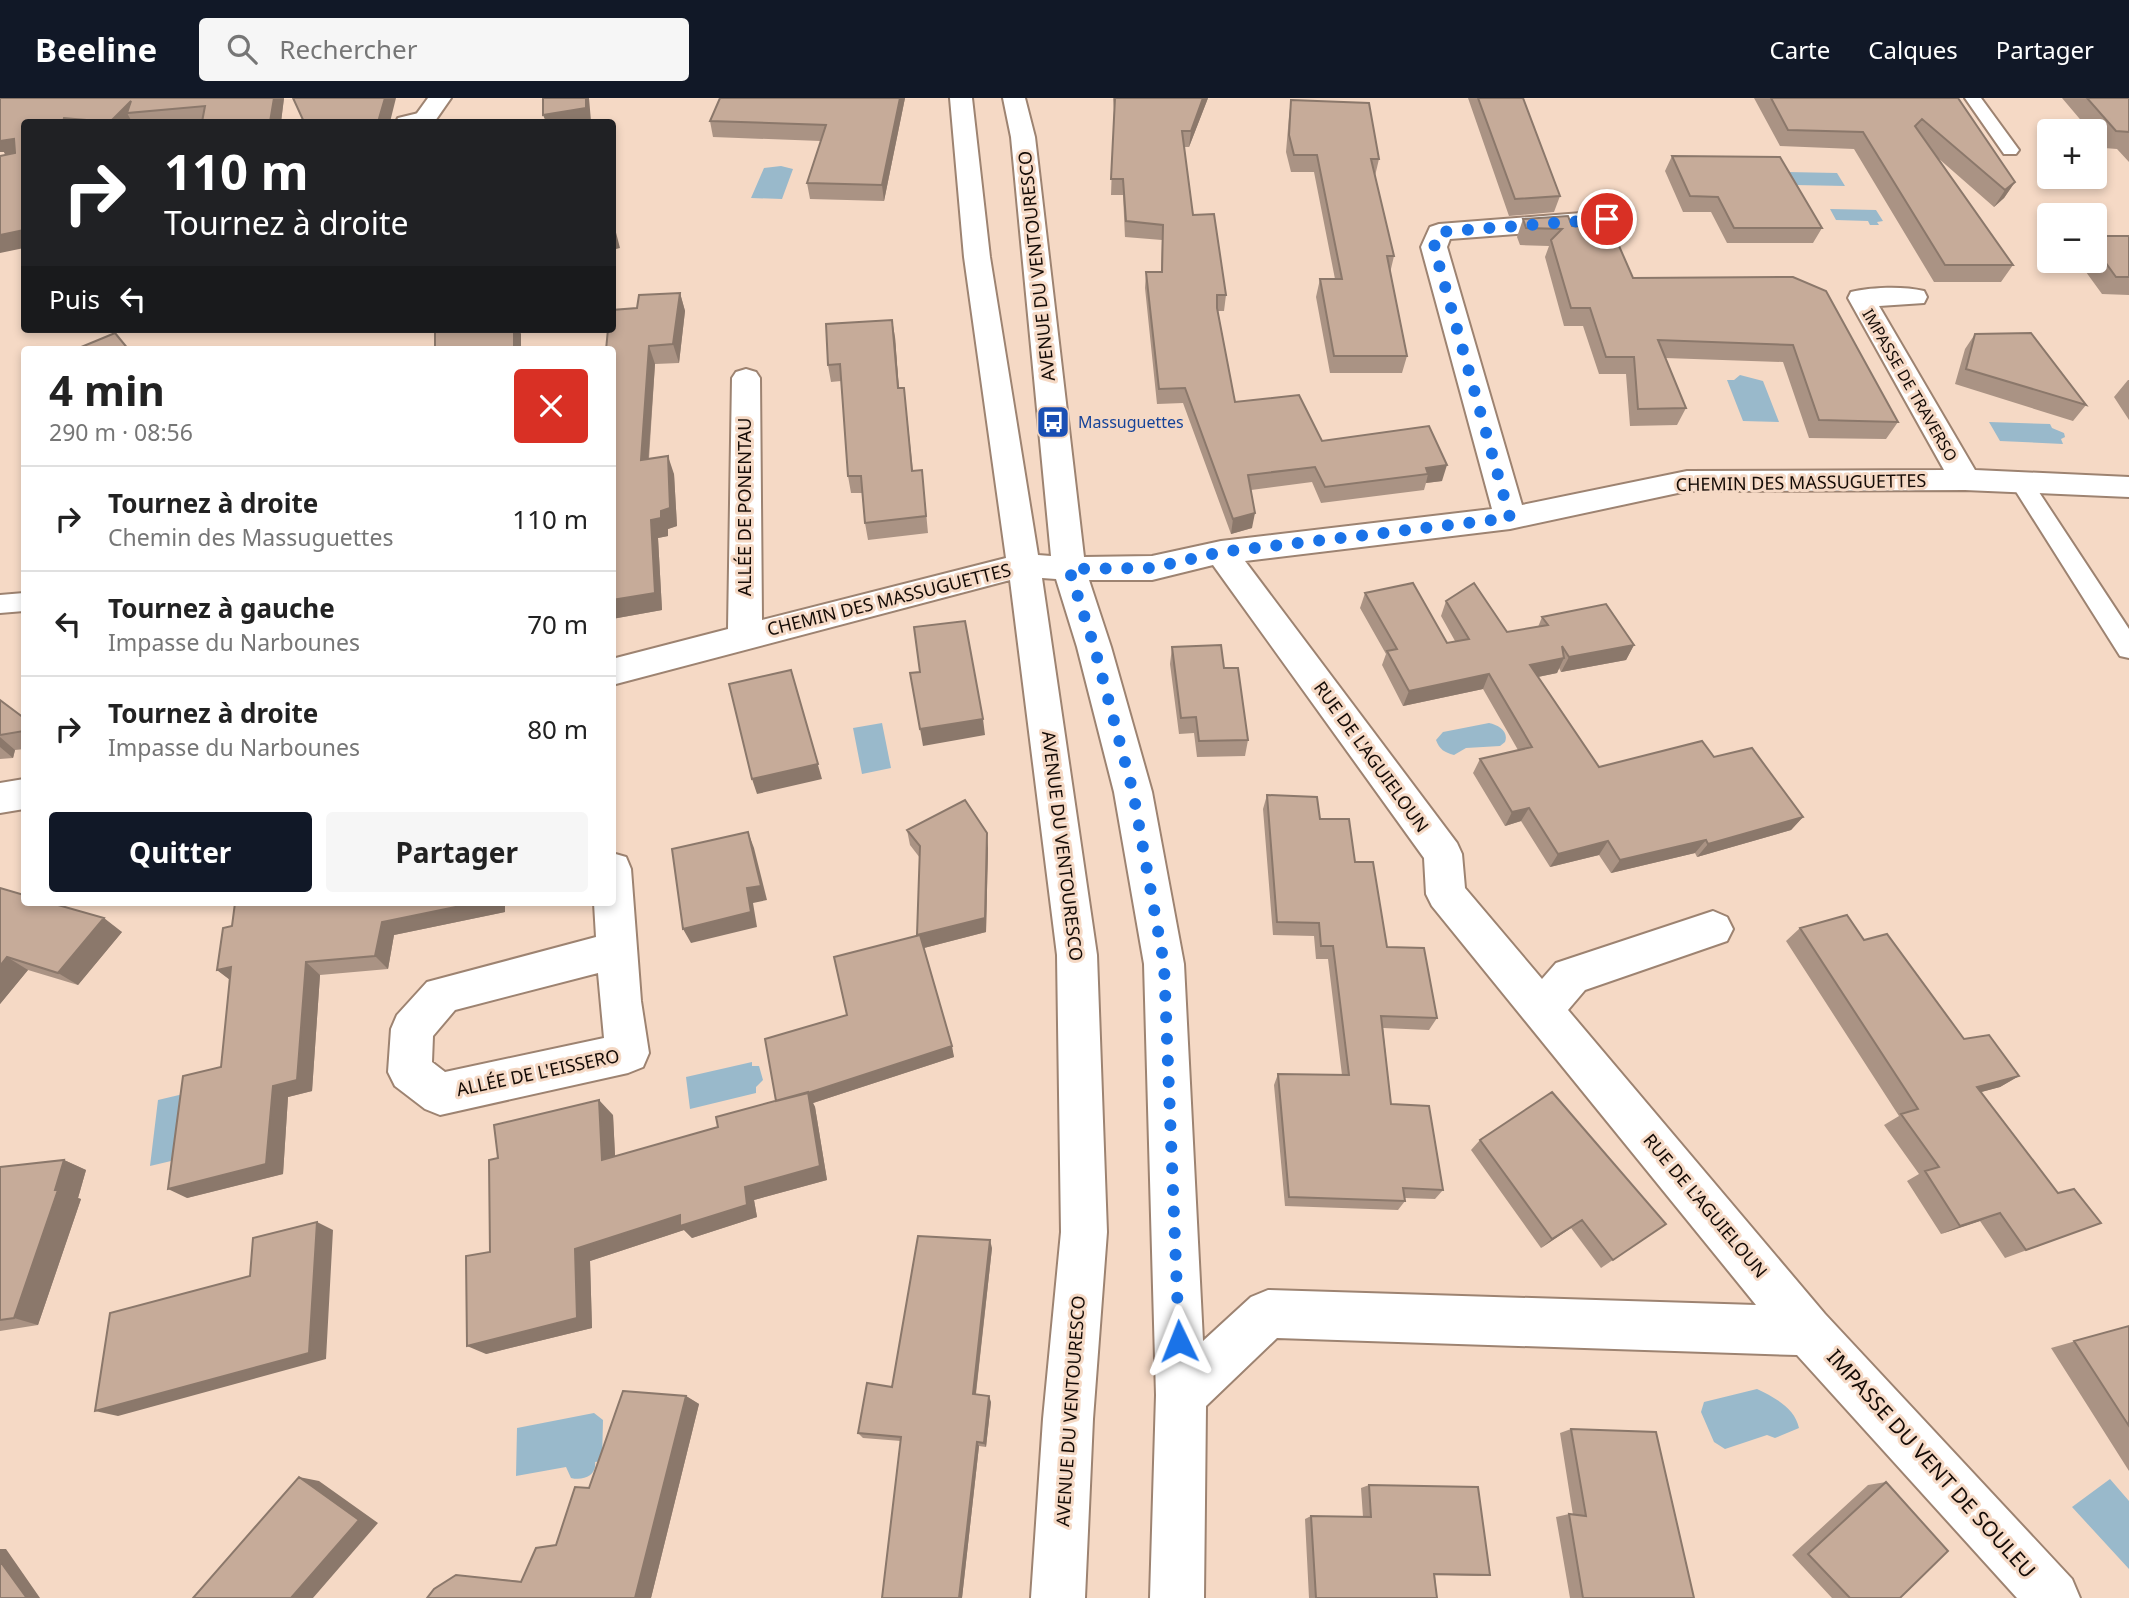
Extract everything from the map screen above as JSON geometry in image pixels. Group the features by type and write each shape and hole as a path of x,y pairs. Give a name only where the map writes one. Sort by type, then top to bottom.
{"street":[{"name":"AVENUE DU VENTOURESCO","path":"961,98 977,257 1077,955 1084,1232 1068,1419 1058,1598"},
{"name":"AVENUE DU VENTOURESCO","path":"1013,98 1023,137 1069,569 1094,646 1133,792 1164,964 1181,1395 1177,1598"},
{"path":"1510,518 1434,247 1439,232 1607,219"},
{"name":"IMPASSE DE TRAVERSO","path":"1914,298 1861,298 1965,480"},
{"name":"ALLÉE DE PONENTAU","path":"745,637 746,377"},
{"name":"CHEMIN DES MASSUGUETTES","path":"616,671 1023,565 1069,569 1152,568 1221,552 1510,518 1686,481 1965,480 2129,487"},
{"name":"RUE DE L'AGUIELOUN","path":"1221,552 1443,855 1446,894 1808,1331"},
{"path":"0,798 21,794"},
{"name":"ALLÉE DE L'EISSERO","path":"614,906 617,950 620,1002 628,1053 440,1094 410,1072 412,1029 442,995 617,950"},
{"path":"1542,1009 1571,976 1713,929"},
{"path":"1181,1395 1268,1314 1808,1331"},
{"name":"IMPASSE DU VENT DE SOULEU","path":"1808,1331 2053,1598"}],"lane":[{"path":"1973,98 2010,150"},
{"path":"410,119 434,107"},
{"path":"2021,482 2129,649"},
{"path":"0,604 21,602"}],"water":[{"path":"781,166 793,169 782,199 751,198 764,168"},
{"path":"1787,172 1837,173 1845,186 1795,185"},
{"path":"1830,209 1876,210 1883,221 1877,222 1879,225 1870,225 1868,221 1836,220"},
{"path":"1740,375 1763,381 1779,422 1743,421 1727,380 1734,380"},
{"path":"1989,422 2050,424 2052,428 2064,433 2065,437 2061,439 2063,444 2000,441"},
{"path":"882,723 891,768 862,774 853,728"},
{"path":"1489,723 1500,727 1504,732 1505,742 1500,746 1466,748 1454,755 1443,750 1436,740 1443,732"},
{"path":"752,1062 752,1066 759,1066 763,1080 756,1087 756,1093 690,1109 686,1077"},
{"path":"196,1091 188,1157 150,1166 158,1100"},
{"path":"1757,1389 1788,1409 1799,1428 1775,1438 1767,1435 1725,1449 1714,1442 1701,1412 1704,1402"},
{"path":"594,1413 603,1420 602,1461 595,1462 591,1474 580,1479 571,1478 566,1467 516,1476 517,1428"},
{"path":"2110,1479 2129,1501 2129,1569 2072,1507"}],"building":[{"path":"0,98 274,98 270,119 203,119 205,106 127,113 131,101 113,119 21,119 21,231 0,235 0,156 15,153 14,139 0,141"},
{"path":"293,98 385,98 379,119 303,119"},
{"path":"543,98 586,98 586,108 543,115"},
{"path":"720,98 900,98 882,185 807,183 826,125 710,121"},
{"path":"1115,98 1203,98 1191,131 1182,131 1193,215 1214,214 1226,295 1217,295 1217,308 1235,402 1299,395 1322,441 1429,426 1447,465 1426,468 1428,474 1325,487 1315,467 1248,475 1255,513 1233,519 1185,388 1159,389 1146,272 1162,272 1163,225 1126,221 1123,179 1111,179"},
{"path":"1478,98 1523,98 1560,196 1515,199"},
{"path":"1771,98 1958,98 2015,182 2005,190 1922,119 1915,126 2013,265 1945,265 1863,132 1788,130"},
{"path":"2087,98 2129,98 2129,132 2116,131"},
{"path":"1291,100 1369,103 1379,159 1371,159 1394,256 1387,256 1407,356 1334,356 1320,279 1342,279 1317,155 1294,155 1289,135"},
{"path":"1672,156 1780,157 1822,228 1734,228 1718,197 1690,196"},
{"path":"1568,216 1572,226 1595,227 1600,239 1616,239 1633,278 1793,277 1826,291 1898,422 1819,420 1793,345 1658,340 1686,408 1638,409 1634,357 1606,357 1590,308 1571,308 1551,240 1562,229 1526,228 1523,219"},
{"path":"2107,236 2129,236 2129,277 2116,277 2107,265"},
{"path":"680,293 673,344 649,346 641,460 668,456 670,508 661,511 661,518 651,520 655,593 616,599 616,346 606,346 608,333 616,333 616,310 637,308 639,295"},
{"path":"892,320 898,388 904,388 912,471 922,470 926,516 865,523 861,476 848,476 840,364 828,365 826,324"},
{"path":"115,333 126,346 84,346"},
{"path":"435,333 514,333 514,346 435,346"},
{"path":"2031,333 2086,405 1966,369 1975,334"},
{"path":"1413,583 1447,643 1469,639 1446,601 1474,583 1507,632 1548,625 1542,617 1606,604 1634,645 1569,657 1562,646 1564,658 1530,665 1599,767 1702,741 1714,757 1752,748 1803,817 1708,844 1706,840 1620,860 1608,841 1558,854 1529,808 1512,812 1480,759 1532,747 1489,674 1409,691 1387,651 1397,649 1365,593"},
{"path":"965,621 983,719 920,729 910,673 920,672 914,627"},
{"path":"1221,645 1224,668 1238,668 1248,740 1199,741 1196,717 1181,718 1172,647"},
{"path":"791,670 818,764 752,779 729,684"},
{"path":"0,700 21,716 21,732 0,735"},
{"path":"1267,795 1317,797 1320,819 1349,819 1355,862 1373,862 1387,947 1424,948 1437,1018 1381,1016 1391,1104 1429,1106 1443,1190 1403,1188 1405,1201 1289,1197 1278,1074 1349,1075 1333,946 1321,946 1319,923 1277,922"},
{"path":"965,800 987,833 985,918 917,935 920,846 907,830"},
{"path":"748,832 761,886 747,888 751,912 683,929 672,849"},
{"path":"0,888 21,894 21,906 62,906 104,918 58,973 7,957 0,966"},
{"path":"235,906 460,906 382,922 375,956 306,962 297,1080 273,1086 266,1164 168,1189 183,1076 221,1067 231,967 217,970 223,928 232,926"},
{"path":"1847,915 1864,940 1887,934 1964,1039 1989,1035 2019,1076 1977,1087 2058,1193 2074,1189 2101,1223 2026,1250 2000,1213 1960,1226 1925,1171 1939,1167 1901,1114 1918,1109 1800,928"},
{"path":"920,935 952,1046 776,1101 765,1039 847,1015 834,957"},
{"path":"808,1092 820,1166 745,1187 747,1205 680,1226 680,1215 575,1249 577,1318 467,1346 466,1256 490,1252 489,1160 498,1158 494,1125 599,1100 602,1160 718,1127 716,1117"},
{"path":"1552,1092 1666,1224 1613,1260 1582,1220 1552,1239 1480,1140"},
{"path":"64,1160 55,1190 58,1190 14,1318 0,1320 0,1167"},
{"path":"317,1222 309,1353 95,1411 110,1313 250,1276 253,1238"},
{"path":"918,1236 990,1240 973,1394 989,1396 984,1443 977,1442 959,1598 882,1598 901,1437 858,1433 867,1383 892,1387"},
{"path":"2129,1326 2129,1426 2074,1341"},
{"path":"623,1391 686,1396 635,1598 427,1598 434,1589 456,1575 521,1582 536,1548 556,1545 575,1487 589,1488"},
{"path":"1571,1429 1656,1432 1694,1598 1583,1598 1569,1514 1586,1516"},
{"path":"299,1477 359,1520 291,1598 193,1598"},
{"path":"1886,1482 1948,1551 1900,1598 1850,1598 1808,1554"},
{"path":"1369,1485 1478,1487 1490,1575 1434,1574 1437,1598 1316,1598 1311,1516 1371,1517"},
{"path":"0,1561 26,1597 25,1598 0,1598"}],"place":[{"name":"Massuguettes","path":"1053,422"}],"route":[{"path":"1179,1341 1164,964 1133,792 1094,646 1069,569 1152,568 1221,552 1510,518 1434,247 1439,232 1607,219"}]}
